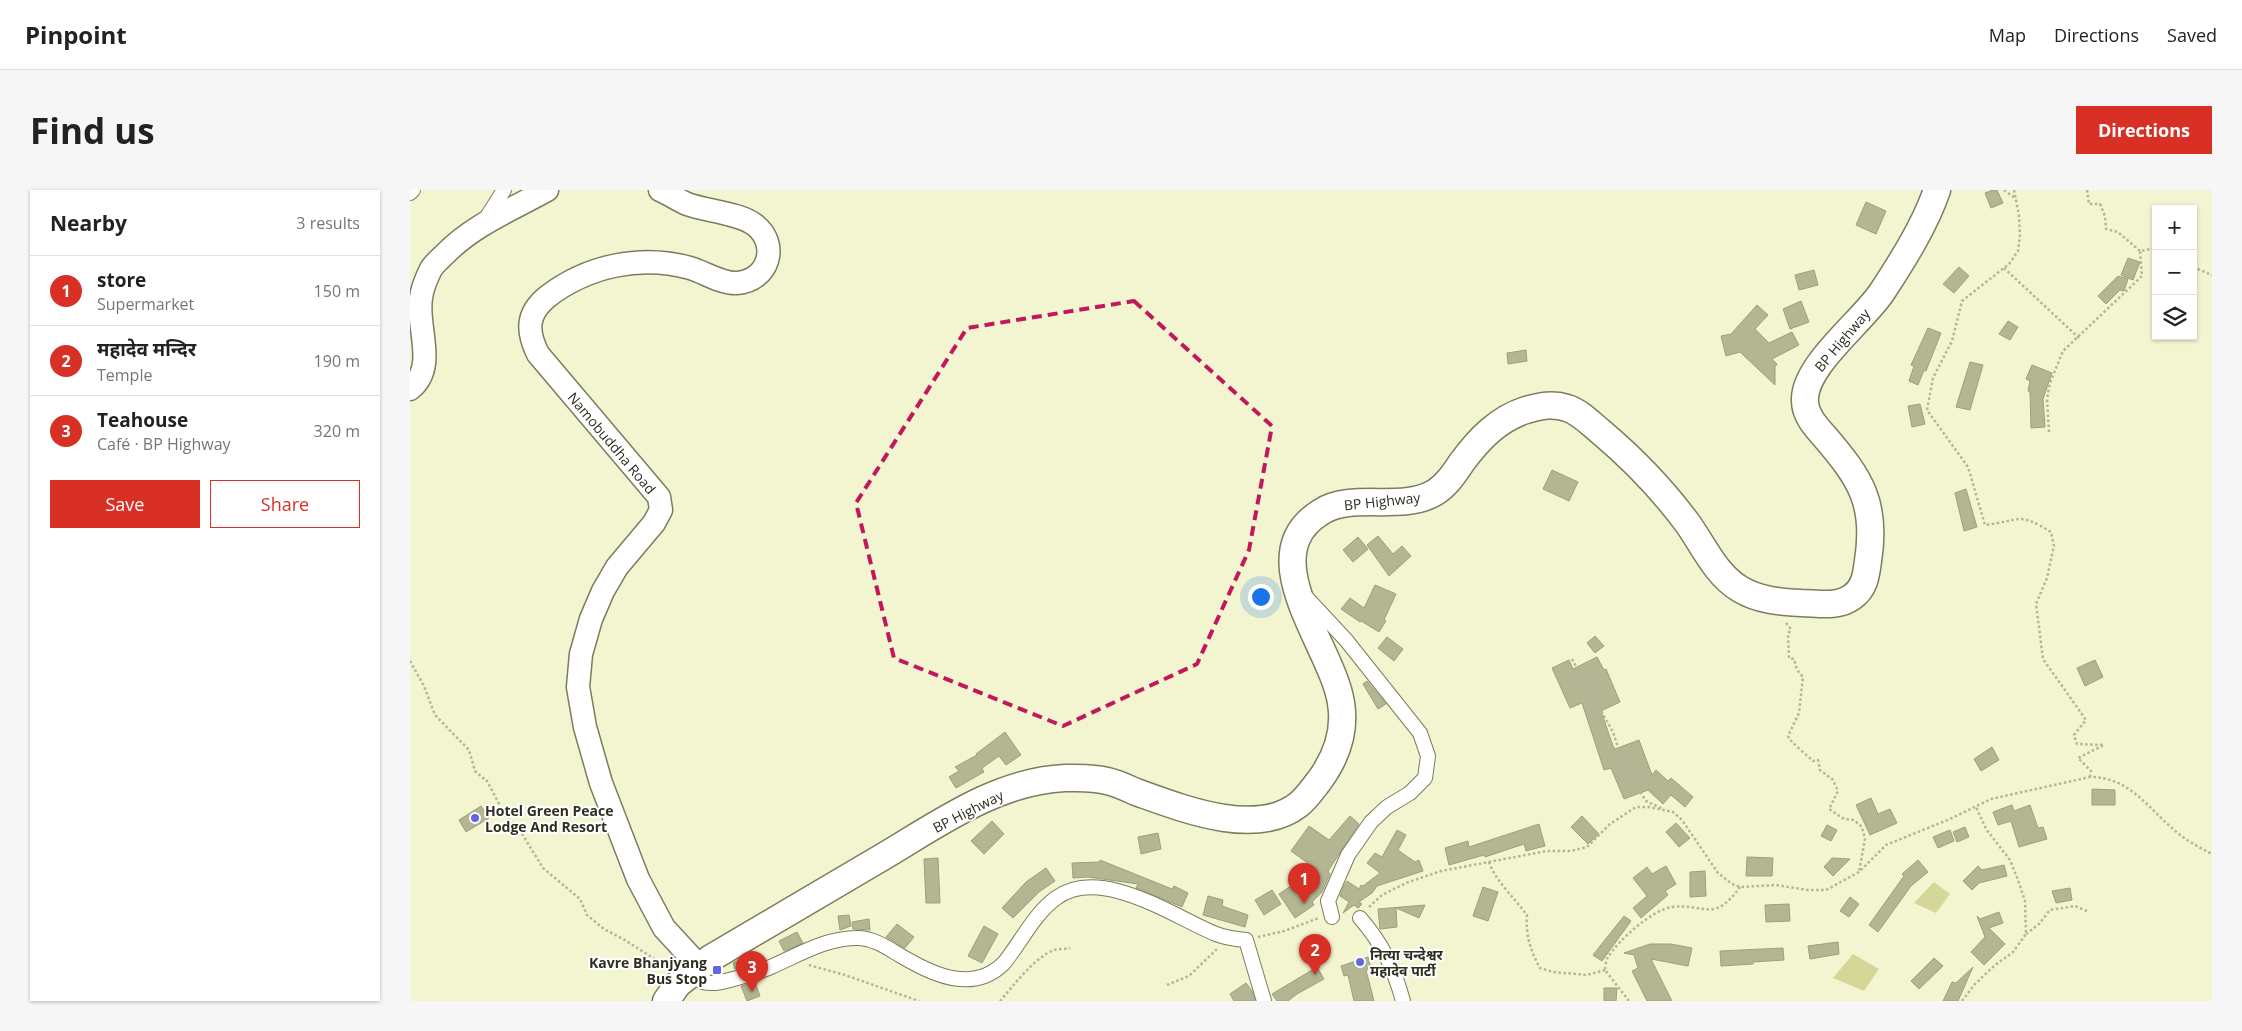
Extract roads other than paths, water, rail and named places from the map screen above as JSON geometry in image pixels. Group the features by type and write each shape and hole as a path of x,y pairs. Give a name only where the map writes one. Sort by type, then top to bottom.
{"highway":[{"name":"BP Highway","path":"666,1001 678,984 711,958 974,804 1024,784 1061,778 1089,778 1109,781 1178,807 1225,819 1272,817 1299,805 1324,774 1337,753 1341,736 1342,714 1336,679 1295,586 1291,557 1295,544 1307,523 1321,512 1336,505 1418,499 1433,494 1447,483 1469,453 1496,424 1516,413 1549,404 1564,406 1578,413 1611,440 1652,480 1682,516 1722,574 1743,592 1759,598 1783,602 1833,604 1849,600 1865,582 1870,545 1870,514 1854,473 1816,426 1806,410 1804,399 1806,388 1821,362 1880,296 1930,208 1937,190"}],"main road":[{"path":"410,389 421,374 425,356 421,326 421,298 431,268 454,245 484,223 508,212 546,190"},
{"name":"Namobuddha Road","path":"660,190 687,204 755,224 765,235 770,247 768,260 759,274 749,280 736,283 680,265 624,263 599,268 578,277 539,303 529,327 538,354 658,497 661,510 654,523 617,567 603,591 591,619 581,654 578,687 584,727 601,783 638,879 664,928 695,970"}],"street":[{"path":"410,194 413,190"},
{"path":"484,223 504,190"},
{"path":"1295,586 1346,640 1410,720 1420,734 1428,756 1425,778 1410,793 1387,808 1371,822 1348,855 1328,901 1332,917"},
{"path":"695,970 702,982 725,981 757,973 802,951 839,940 859,938 880,944 918,966 942,975 956,979 974,980 995,971 1004,962 1047,905 1058,896 1072,890 1090,887 1110,889 1157,905 1228,938 1246,940 1264,1001"},
{"path":"1360,918 1384,950 1395,972 1403,1001"}],"place":[{"name":"Hotel Green Peace Lodge And Resort","path":"475,818"},
{"name":"store","path":"1304,904"},
{"name":"नित्या चन्देश्वर महादेव पार्टी","path":"1360,962"},
{"name":"Kavre Bhanjyang Bus Stop","path":"717,970"},
{"name":"महादेव मन्दिर","path":"1315,975"},
{"name":"Teahouse","path":"752,992"}]}
